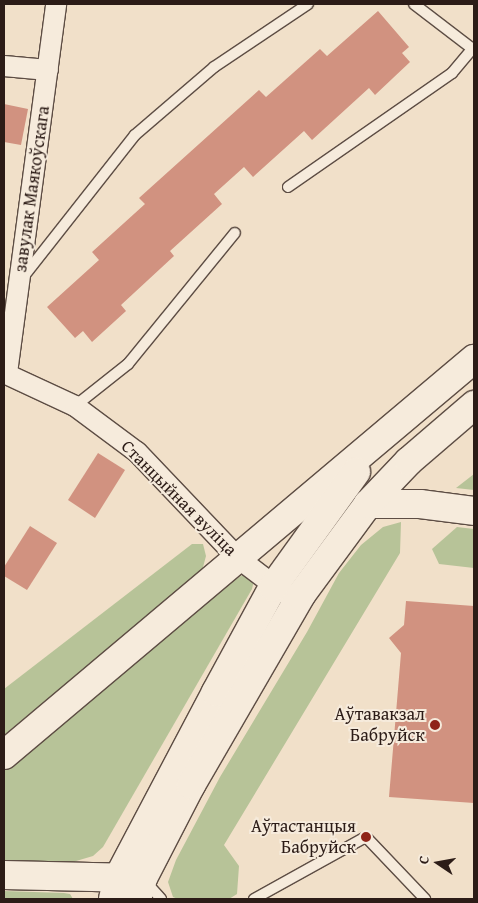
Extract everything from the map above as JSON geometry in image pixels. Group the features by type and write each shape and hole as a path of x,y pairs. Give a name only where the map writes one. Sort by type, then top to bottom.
{"main road":[{"path":"4,755 474,359"},
{"path":"128,889 191,785 297,602 368,504 409,462 474,406"},
{"path":"128,889 216,692 273,587 379,440"},
{"path":"368,504 420,504 474,511"},
{"path":"4,875 128,889"}],"street":[{"name":"завулак Маякоўскага","path":"6,373 20,281 56,4"},
{"path":"4,66 48,70"},
{"name":"Станцыйная вуліца","path":"6,373 75,406 138,452 238,558 273,587 297,602"}],"lane":[{"path":"20,281 135,135 214,67 308,4"},
{"path":"288,187 452,73 473,49 414,4"},
{"path":"75,406 128,364 235,233"},
{"path":"254,899 366,837 425,899"},
{"path":"128,889 161,899"}],"green space":[{"path":"474,474 474,490 456,488"},
{"path":"401,522 400,553 224,845 239,866 237,894 229,899 178,899 173,897 168,882 176,860 220,777 307,632 339,573 361,545 383,527"},
{"path":"457,527 474,529 474,568 439,564 432,549"},
{"path":"192,544 203,544 206,556 202,571 4,735 4,689"},
{"path":"244,574 254,580 252,589 103,847 93,856 66,864 4,862 4,769 212,595"},
{"path":"4,891 64,893 70,894 73,899 4,899"}],"building":[{"path":"378,11 409,47 402,53 410,62 375,95 369,88 312,140 304,131 253,177 244,167 214,194 222,204 170,251 174,256 121,305 126,311 92,342 83,331 75,338 47,307 99,260 92,252 145,204 139,198 259,90 266,97 320,49 327,56"},
{"path":"4,104 28,109 21,145 4,142"},
{"path":"98,453 125,470 95,518 68,500"},
{"path":"30,526 57,543 27,590 4,576 4,567"},
{"name":"Аўтавакзал Бабруйск","path":"406,601 474,606 474,803 389,797 401,653 389,638 404,625"}],"place":[{"name":"Аўтавакзал Бабруйск","path":"435,725"},
{"name":"Аўтастанцыя Бабруйск","path":"366,837"}]}
